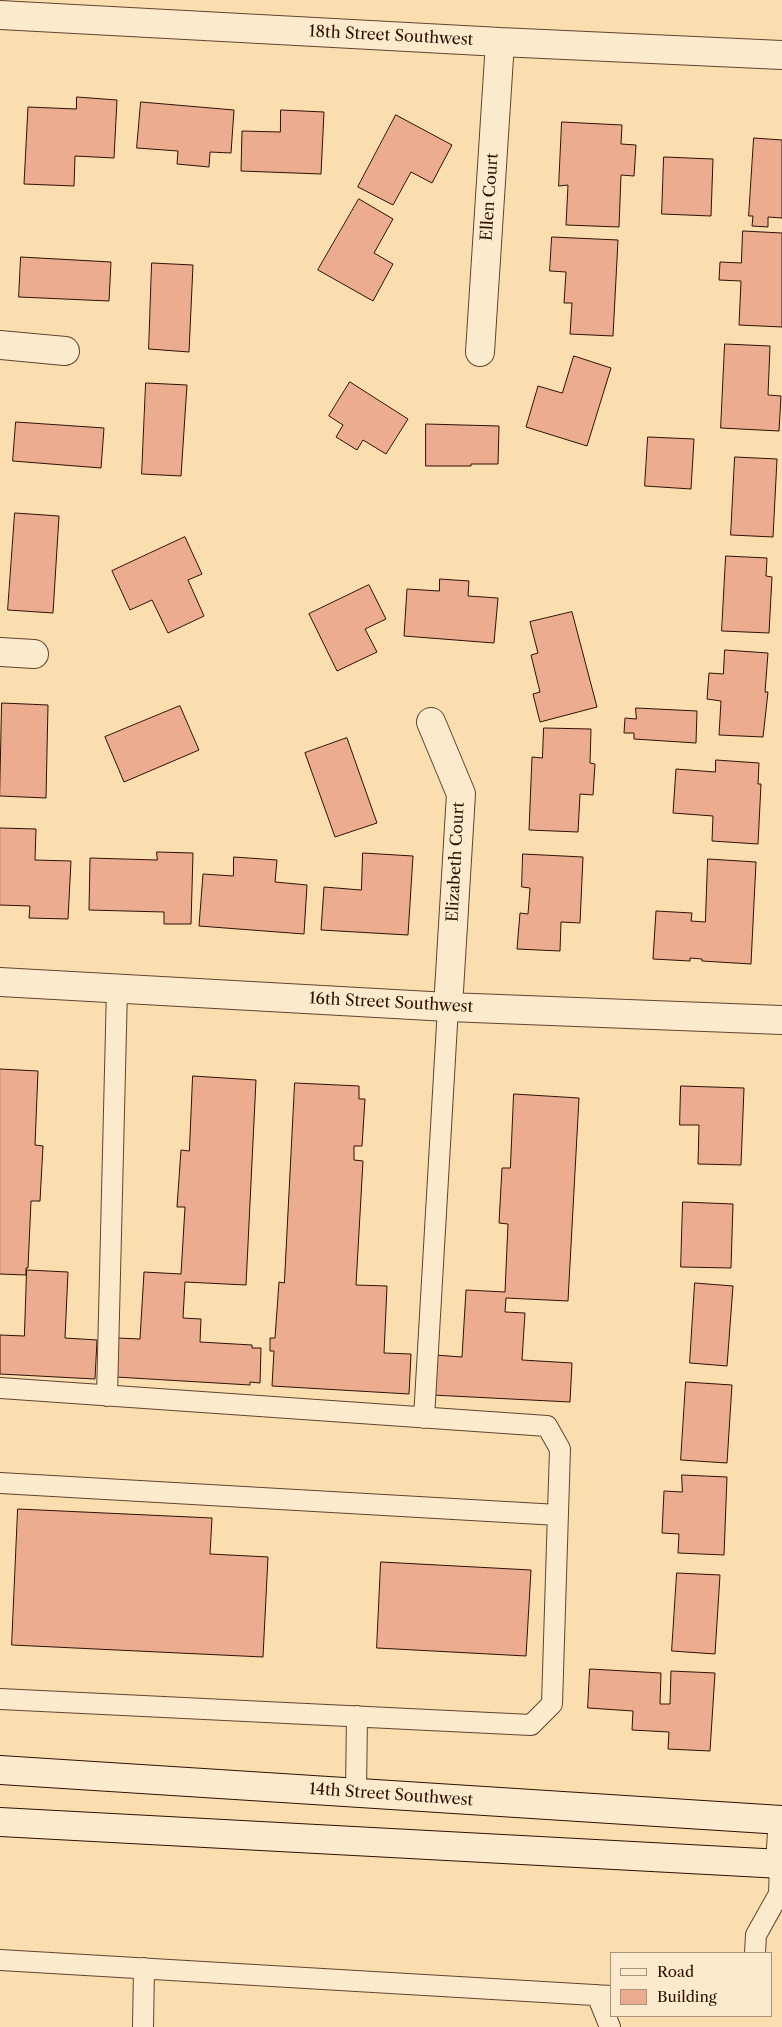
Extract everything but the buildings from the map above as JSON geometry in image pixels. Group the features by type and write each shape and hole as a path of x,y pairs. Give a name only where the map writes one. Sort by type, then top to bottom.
{"street":[{"name":"18th Street Southwest","path":"0,15 782,55"},
{"name":"Ellen Court","path":"480,352 500,42"},
{"path":"0,345 65,351"},
{"path":"0,652 34,654"},
{"name":"Elizabeth Court","path":"430,722 461,794 448,1007"},
{"name":"16th Street Southwest","path":"0,982 448,1007 782,1020"},
{"name":"14th Street Southwest","path":"0,1770 782,1820"},
{"path":"0,1822 781,1864 782,1832"}],"lane":[{"path":"107,1396 117,989"},
{"path":"424,1418 448,1007"},
{"path":"0,1388 547,1426 560,1449 552,1704 531,1725 0,1699"},
{"path":"0,1483 558,1515"},
{"path":"356,1792 358,1716"},
{"path":"755,1952 756,1935 781,1896 781,1864"},
{"path":"0,1960 604,1996 610,2027"},
{"path":"143,2027 144,1968"}]}
